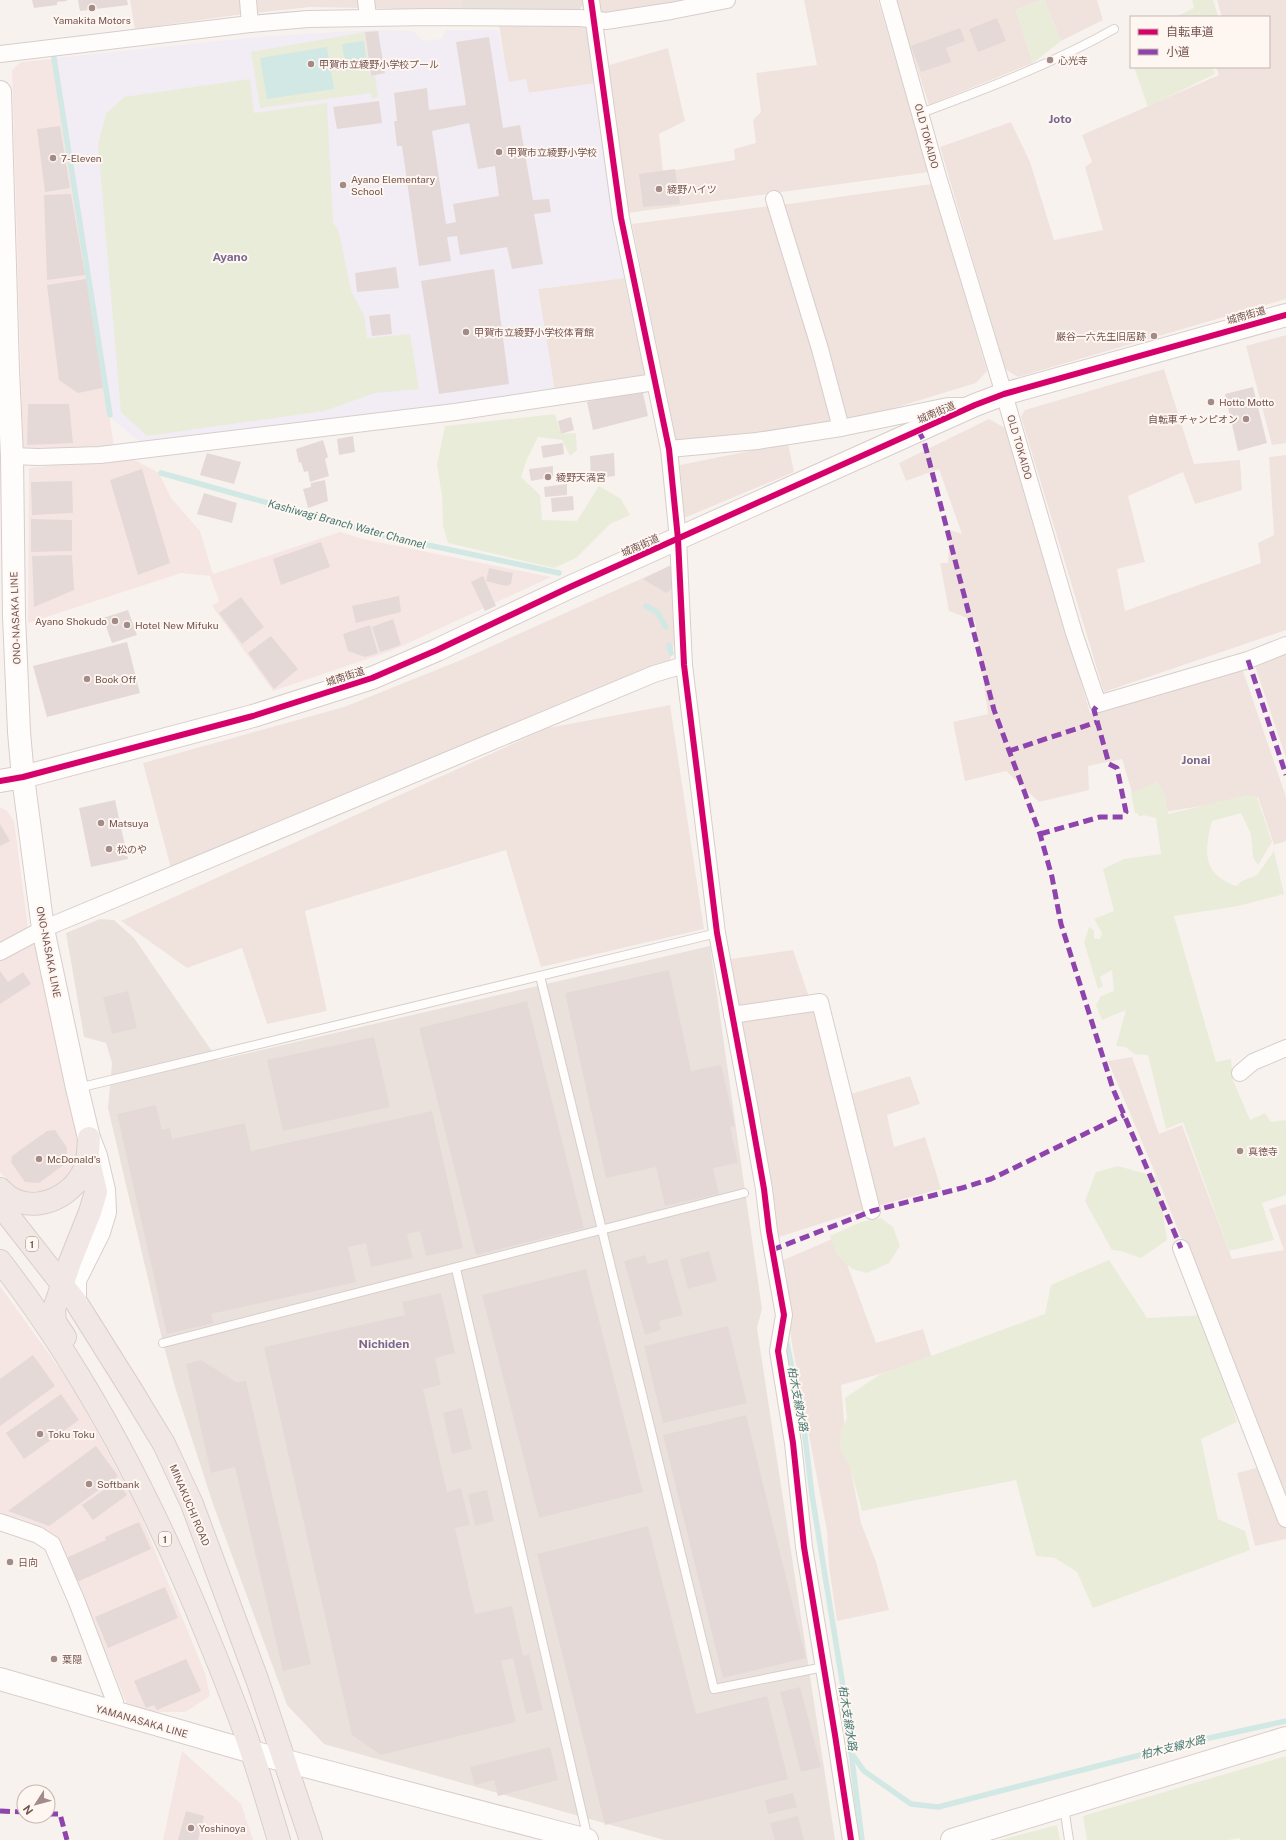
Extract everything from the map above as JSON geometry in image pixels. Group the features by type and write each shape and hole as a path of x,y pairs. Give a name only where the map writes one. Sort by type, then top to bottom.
{"highway":[{"path":"0,1189 18,1201 33,1204 49,1203 74,1187 83,1173 88,1148"},
{"path":"88,1148 96,1192 54,1309 55,1322 98,1388 134,1452 151,1492 150,1504"},
{"name":"MINAKUCHI ROAD","path":"0,1205 76,1302 164,1444 192,1504 248,1653 310,1840"},
{"name":"1","path":"0,1261 54,1337 87,1390 117,1441 150,1504 194,1603 230,1693 252,1752 279,1840"}],"street":[{"path":"248,0 250,24"},
{"path":"366,0 368,17"},
{"path":"591,0 621,218 669,449 678,538 684,665 717,933 761,1173 769,1231 784,1315 778,1351 793,1443 804,1547 851,1840"},
{"path":"0,54 250,24 308,19 368,17 606,21 671,11 727,0"},
{"name":"OLD TOKAIDO","path":"888,0 938,177 1072,625 1098,704 1248,660 1286,645"},
{"name":"ONO-NASAKA LINE","path":"0,92 4,368 12,456 14,616 19,732 23,777 43,930 77,1088 88,1148 96,1156 104,1190 105,1212 99,1232 74,1280 76,1302"},
{"path":"774,199 820,349 841,428"},
{"name":"城南街道","path":"0,781 23,777 253,716 372,678 678,538 975,405 1004,394 1286,315"},
{"path":"12,456 38,457 100,455 455,412 655,382"},
{"path":"669,449 757,441 841,428 948,406 975,405"},
{"path":"0,952 43,930 654,674 684,665"},
{"path":"732,1015 820,1002 872,1211"},
{"path":"1240,1073 1253,1062 1286,1048"},
{"path":"1181,1248 1286,1519"},
{"path":"0,1522 38,1535 52,1544 116,1702 115,1714"},
{"name":"YAMANASAKA LINE","path":"0,1679 115,1714 252,1752 588,1840"},
{"path":"952,1840 1286,1738"}],"lane":[{"path":"921,113 1017,75 1089,43 1114,29"},
{"path":"77,1088 717,933"},
{"path":"540,976 714,1689 824,1667"},
{"path":"163,1343 744,1193"},
{"path":"456,1268 588,1840"},
{"path":"1064,1806 1069,1840"}],"shaded area":[{"path":"130,0 243,0 244,14 135,29"},
{"path":"253,0 460,0 461,10 310,7 254,13"},
{"path":"460,0 582,0 583,5 578,11 461,10"},
{"path":"600,0 709,0 602,16"},
{"path":"804,0 878,0 929,172 628,213 606,66 668,48 685,121 659,134 663,172 735,160 734,149 756,143 753,120 761,112 756,73 817,65"},
{"path":"895,0 1042,0 1016,10 1033,63 929,105"},
{"path":"1044,0 1097,0 1103,20 1061,41"},
{"path":"1217,0 1286,0 1286,299 1018,377 1005,369 940,147 1011,122 1030,162 1054,240 1103,230 1085,167 1092,162 1082,135 1219,75 1216,68 1270,68 1270,16 1222,16"},
{"path":"499,25 586,25 596,83 529,93 508,82"},
{"name":"Ayano Elementary School","path":"368,30 413,31 423,41 441,39 446,30 498,30 509,82 526,79 529,93 596,83 624,278 538,289 555,392 144,445 112,419 56,58 259,37"},
{"path":"53,59 114,446 23,449 12,70 21,62"},
{"path":"932,184 987,371 976,383 845,423 781,205"},
{"path":"770,206 834,423 724,440 676,442 632,224"},
{"path":"624,278 646,380 555,392 538,289"},
{"path":"1286,335 1286,443 1272,445 1246,346"},
{"path":"1164,369 1194,464 1240,460 1242,490 1195,504 1183,472 1128,496 1145,562 1117,569 1125,611 1261,563 1258,543 1274,535 1269,457 1286,455 1286,630 1104,692 1021,417 1025,410"},
{"path":"989,419 1007,429 1090,713 1242,668 1286,797 1286,841 1274,845 1258,797 1139,816 1122,759 1088,766 1089,790 1039,802 1006,771 965,781 953,722 988,714 975,621 949,611 940,563 948,563 950,530 962,534 939,469 906,481 899,463"},
{"path":"788,443 794,472 684,518 680,465"},
{"path":"129,457 159,473 171,498 200,531 213,574 340,532 363,539 551,577 391,651 273,691 212,606 219,601 210,576 181,573 28,623 29,468"},
{"path":"674,564 675,639 669,665 172,872 143,763 344,707 461,660"},
{"path":"1286,651 1286,758 1254,663"},
{"path":"670,705 704,929 541,967 506,850 305,911 327,1011 267,1024 242,948 187,968 121,921 548,728"},
{"path":"0,807 7,811 14,821 28,928 39,950 83,1144 78,1166 52,1191 18,1191 0,1172"},
{"path":"100,919 114,920 134,938 218,1060 710,946 762,1309 757,1328 835,1840 664,1840 324,1744 287,1705 213,1504 175,1387 163,1343 108,1108 112,1063 106,1043 84,1037 66,933"},
{"path":"793,950 809,997 739,1007 731,959"},
{"path":"813,1008 866,1209 776,1238 739,1021"},
{"path":"1132,1057 1159,1134 1182,1125 1232,1259 1284,1250 1269,1209 1286,1204 1286,1539 1255,1546 1237,1473 1271,1464 1161,1187 1108,1061"},
{"path":"910,1076 920,1104 887,1115 894,1147 925,1137 941,1189 877,1206 851,1094"},
{"path":"837,1237 876,1343 923,1329 932,1359 841,1385 846,1444 861,1523 876,1562 889,1610 837,1621 829,1567 827,1531 792,1344 781,1261"},
{"path":"0,1286 72,1386 135,1502 205,1673 210,1696 185,1712 142,1712 127,1704 59,1540 50,1533 0,1516"},
{"path":"182,1751 241,1804 253,1840 163,1840"}],"green space":[{"path":"1044,0 1061,41 1033,63 1016,10"},
{"path":"1192,0 1213,0 1218,16 1177,16 1194,8"},
{"name":"甲賀市立綾野小学校プール","path":"365,32 370,76 375,75 378,97 372,99 371,93 260,108 251,52"},
{"path":"1134,68 1212,68 1215,74 1148,107"},
{"path":"250,79 254,113 327,103 333,222 339,232 351,291 364,315 367,338 410,334 419,389 375,393 324,411 147,436 121,412 98,145 106,114 124,97"},
{"path":"555,414 561,434 576,433 577,450 570,456 562,440 538,437 527,459 521,477 540,495 542,520 577,521 599,486 621,499 630,515 610,524 576,558 554,568 448,543 443,526 442,496 437,465 445,426"},
{"path":"1158,782 1165,796 1168,814 1247,795 1257,797 1272,842 1258,865 1253,857 1251,834 1241,813 1212,821 1209,832 1207,852 1208,860 1211,868 1217,875 1236,886 1242,881 1257,875 1274,851 1284,894 1238,906 1174,916 1216,1062 1231,1059 1233,1080 1250,1120 1265,1113 1271,1122 1285,1120 1286,1122 1286,1195 1262,1203 1274,1240 1229,1251 1183,1122 1166,1129 1148,1055 1135,1054 1125,1047 1116,1046 1126,1010 1102,1020 1096,1005 1101,996 1114,991 1112,970 1100,977 1103,986 1098,989 1084,942 1089,927 1094,930 1094,939 1100,939 1102,933 1094,919 1114,911 1103,869 1124,859 1161,854 1156,818 1135,813 1131,793"},
{"path":"1118,1166 1157,1177 1167,1240 1141,1258 1121,1251 1112,1250 1085,1201 1096,1172"},
{"path":"881,1218 893,1227 900,1246 889,1263 867,1273 852,1269 837,1255 830,1236 861,1222"},
{"path":"1109,1260 1147,1318 1204,1315 1237,1422 1201,1439 1218,1519 1245,1531 1250,1550 1093,1608 1077,1572 1055,1558 1036,1556 1016,1480 862,1511 850,1467 840,1448 841,1431 847,1418 845,1398 879,1375 1045,1314 1051,1285"},
{"path":"1286,1756 1286,1840 1240,1840 1240,1838 1228,1840 1087,1840 1083,1816"},
{"path":"1057,1825 1060,1840 1000,1840"}],"water":[{"path":"364,41 367,69 346,71 342,44"},
{"path":"327,47 334,89 267,99 260,58"}],"building":[{"name":"Yamakita Motors","path":"32,0 67,1 57,2 57,5 34,8"},
{"name":"Yamakita Motors","path":"78,0 127,0 128,5 80,11"},
{"path":"997,18 1006,41 978,52 969,29"},
{"path":"960,28 965,41 946,48 951,62 921,72 911,46"},
{"path":"378,31 385,73 371,76 365,32"},
{"name":"甲賀市立綾野小学校","path":"489,37 503,128 520,125 533,200 549,199 551,212 534,214 543,264 512,269 507,247 460,255 457,236 447,237 451,261 419,266 402,146 397,146 394,121 397,121 394,93 427,88 429,110 466,105 456,42","holes":["469,123 478,169 495,166 499,196 453,204 456,222 446,224 432,131"]},
{"path":"379,101 382,123 337,129 333,107"},
{"name":"7-Eleven","path":"60,126 70,188 45,192 37,129"},
{"name":"綾野ハイツ","path":"675,169 680,204 643,207 639,174"},
{"path":"71,194 85,275 47,280 44,195"},
{"path":"396,267 399,288 357,292 355,273"},
{"name":"甲賀市立綾野小学校体育館","path":"494,269 509,384 439,394 421,281"},
{"path":"86,279 103,388 78,393 59,380 47,285"},
{"path":"390,314 392,334 372,336 369,316"},
{"name":"自転車チャンピオン","path":"1253,387 1267,443 1238,451 1225,394"},
{"path":"642,389 648,416 593,430 587,402"},
{"path":"28,404 69,404 73,443 27,445"},
{"path":"571,417 574,430 561,434 558,421"},
{"path":"353,436 355,452 339,455 337,439"},
{"path":"323,440 328,457 325,459 329,476 310,482 308,471 304,472 301,462 299,463 296,449"},
{"path":"563,443 564,454 543,458 541,446"},
{"path":"207,453 241,462 234,484 200,475"},
{"path":"614,453 615,476 591,479 590,456"},
{"path":"553,466 553,477 531,481 529,469"},
{"path":"142,469 170,563 138,575 110,480"},
{"path":"325,480 328,501 308,508 303,489 311,487 311,483"},
{"path":"72,481 73,513 32,515 31,482"},
{"path":"567,484 567,495 545,497 544,487"},
{"path":"204,493 237,503 232,523 197,514"},
{"path":"573,496 574,510 552,512 551,498"},
{"path":"31,519 72,520 72,551 31,552"},
{"path":"321,542 330,567 281,585 273,559"},
{"path":"72,555 74,590 34,607 32,556"},
{"path":"669,566 672,568 673,588 666,593 643,579"},
{"path":"489,568 513,573 511,584 506,586 486,581"},
{"path":"483,576 496,606 485,611 471,582"},
{"path":"399,596 401,612 356,623 352,606"},
{"path":"241,597 264,627 242,644 219,613"},
{"path":"128,610 137,635 112,643 103,618"},
{"path":"393,619 401,645 380,652 372,627"},
{"path":"370,625 378,653 365,657 348,651 343,634"},
{"path":"271,636 298,669 274,689 248,653"},
{"name":"Book Off","path":"127,642 140,693 47,717 33,666"},
{"path":"115,800 128,859 91,867 79,808"},
{"path":"0,824 10,841 0,846"},
{"path":"669,970 691,1071 721,1065 735,1126 730,1127 738,1163 713,1168 719,1194 665,1206 656,1167 606,1178 565,993"},
{"path":"0,971 8,982 23,972 31,984 0,1004"},
{"path":"128,991 137,1028 112,1034 103,997"},
{"path":"527,1001 584,1228 476,1255 419,1028"},
{"path":"374,1037 390,1107 283,1131 267,1060"},
{"path":"156,1105 162,1130 170,1128 172,1139 245,1123 251,1151 432,1111 463,1248 426,1256 420,1231 407,1234 413,1258 371,1267 366,1243 348,1247 356,1282 211,1314 214,1323 167,1334 117,1114"},
{"name":"McDonald's","path":"55,1130 67,1148 66,1163 39,1183 25,1182 11,1162 12,1156 47,1131"},
{"path":"709,1251 717,1281 688,1289 680,1259"},
{"path":"645,1255 648,1264 667,1259 683,1315 659,1321 661,1330 645,1335 624,1261"},
{"path":"586,1269 643,1492 539,1518 482,1295"},
{"path":"441,1293 455,1353 435,1358 441,1385 423,1389 447,1492 461,1488 470,1525 455,1528 475,1614 512,1606 523,1656 529,1654 543,1710 526,1714 513,1658 501,1661 516,1722 381,1755 352,1735 264,1347 405,1315 402,1302"},
{"path":"728,1326 747,1403 663,1423 644,1346"},
{"path":"33,1355 55,1386 0,1426 0,1379"},
{"path":"201,1360 236,1382 246,1381 311,1664 283,1671 235,1467 211,1473 186,1364"},
{"path":"61,1394 79,1420 24,1459 6,1433"},
{"path":"462,1408 472,1449 452,1454 443,1413"},
{"path":"746,1415 806,1658 723,1678 663,1435"},
{"path":"96,1446 118,1476 49,1526 8,1511"},
{"path":"117,1481 127,1495 93,1520 82,1505"},
{"path":"487,1490 494,1521 475,1526 468,1494"},
{"path":"139,1522 151,1549 77,1582 66,1558 106,1540 105,1537"},
{"path":"648,1526 696,1714 767,1696 788,1779 605,1825 537,1554"},
{"path":"165,1587 178,1618 108,1648 95,1617"},
{"path":"186,1659 201,1691 157,1710 154,1705 146,1708 134,1681"},
{"path":"800,1687 821,1767 801,1772 780,1692"},
{"path":"550,1747 558,1780 498,1796 494,1780 475,1785 470,1767"},
{"path":"793,1793 797,1807 768,1814 765,1800"},
{"name":"Yoshinoya","path":"186,1811 204,1816 198,1840 178,1840"},
{"path":"798,1816 804,1840 775,1840 770,1823"}],"waterway":[{"path":"54,58 110,415"},
{"name":"Kashiwagi Branch Water Channel","path":"161,473 390,537 559,573"},
{"path":"646,606 657,612 666,627"},
{"name":"柏木支線水路","path":"669,645 671,653"},
{"name":"柏木支線水路","path":"787,1344 803,1420 812,1495 851,1736 851,1752 862,1840"},
{"name":"柏木支線水路","path":"852,1754 864,1771 911,1804 938,1807 1191,1742 1286,1721"}],"marked path":[{"path":"918,430 924,441 994,710 1040,834 1052,877 1061,924 1113,1089 1181,1248"},
{"path":"1248,660 1286,775"},
{"path":"1040,834 1100,817 1123,817 1126,812 1117,768 1109,764 1094,710 1098,704"},
{"path":"1009,751 1097,722"},
{"path":"772,1250 872,1211 991,1179 1124,1115"},
{"path":"0,1811 16,1812"},
{"path":"56,1814 60,1814 67,1840"}],"cycle path":[{"path":"591,0 621,218 669,449 678,539 684,665 717,933 764,1189 769,1231 784,1315 778,1351 793,1443 804,1547 851,1840"},
{"path":"0,781 23,777 253,716 372,678 437,650 570,587 975,405 1004,394 1286,315"}],"place":[{"name":"Yamakita Motors","path":"92,8"},
{"name":"心光寺","path":"1050,60"},
{"name":"甲賀市立綾野小学校プール","path":"311,64"},
{"name":"甲賀市立綾野小学校","path":"499,152"},
{"name":"7-Eleven","path":"53,158"},
{"name":"Ayano Elementary School","path":"343,185"},
{"name":"綾野ハイツ","path":"659,189"},
{"name":"甲賀市立綾野小学校体育館","path":"466,332"},
{"name":"巌谷一六先生旧居跡","path":"1154,336"},
{"name":"Hotto Motto","path":"1211,402"},
{"name":"自転車チャンピオン","path":"1246,419"},
{"name":"綾野天満宮","path":"548,477"},
{"name":"Ayano Shokudo","path":"115,621"},
{"name":"Hotel New Mifuku","path":"127,625"},
{"name":"Book Off","path":"87,679"},
{"name":"Matsuya","path":"101,823"},
{"name":"松のや","path":"109,849"},
{"name":"真徳寺","path":"1240,1151"},
{"name":"McDonald's","path":"39,1159"},
{"name":"Toku Toku","path":"40,1434"},
{"name":"Softbank","path":"89,1484"},
{"name":"日向","path":"10,1562"},
{"name":"葉隠","path":"54,1659"},
{"name":"Yoshinoya","path":"191,1828"}],"district":[{"name":"Joto","path":"1060,119"},
{"name":"Ayano","path":"230,257"},
{"name":"Jonai","path":"1196,760"},
{"name":"Nichiden","path":"384,1344"}]}
